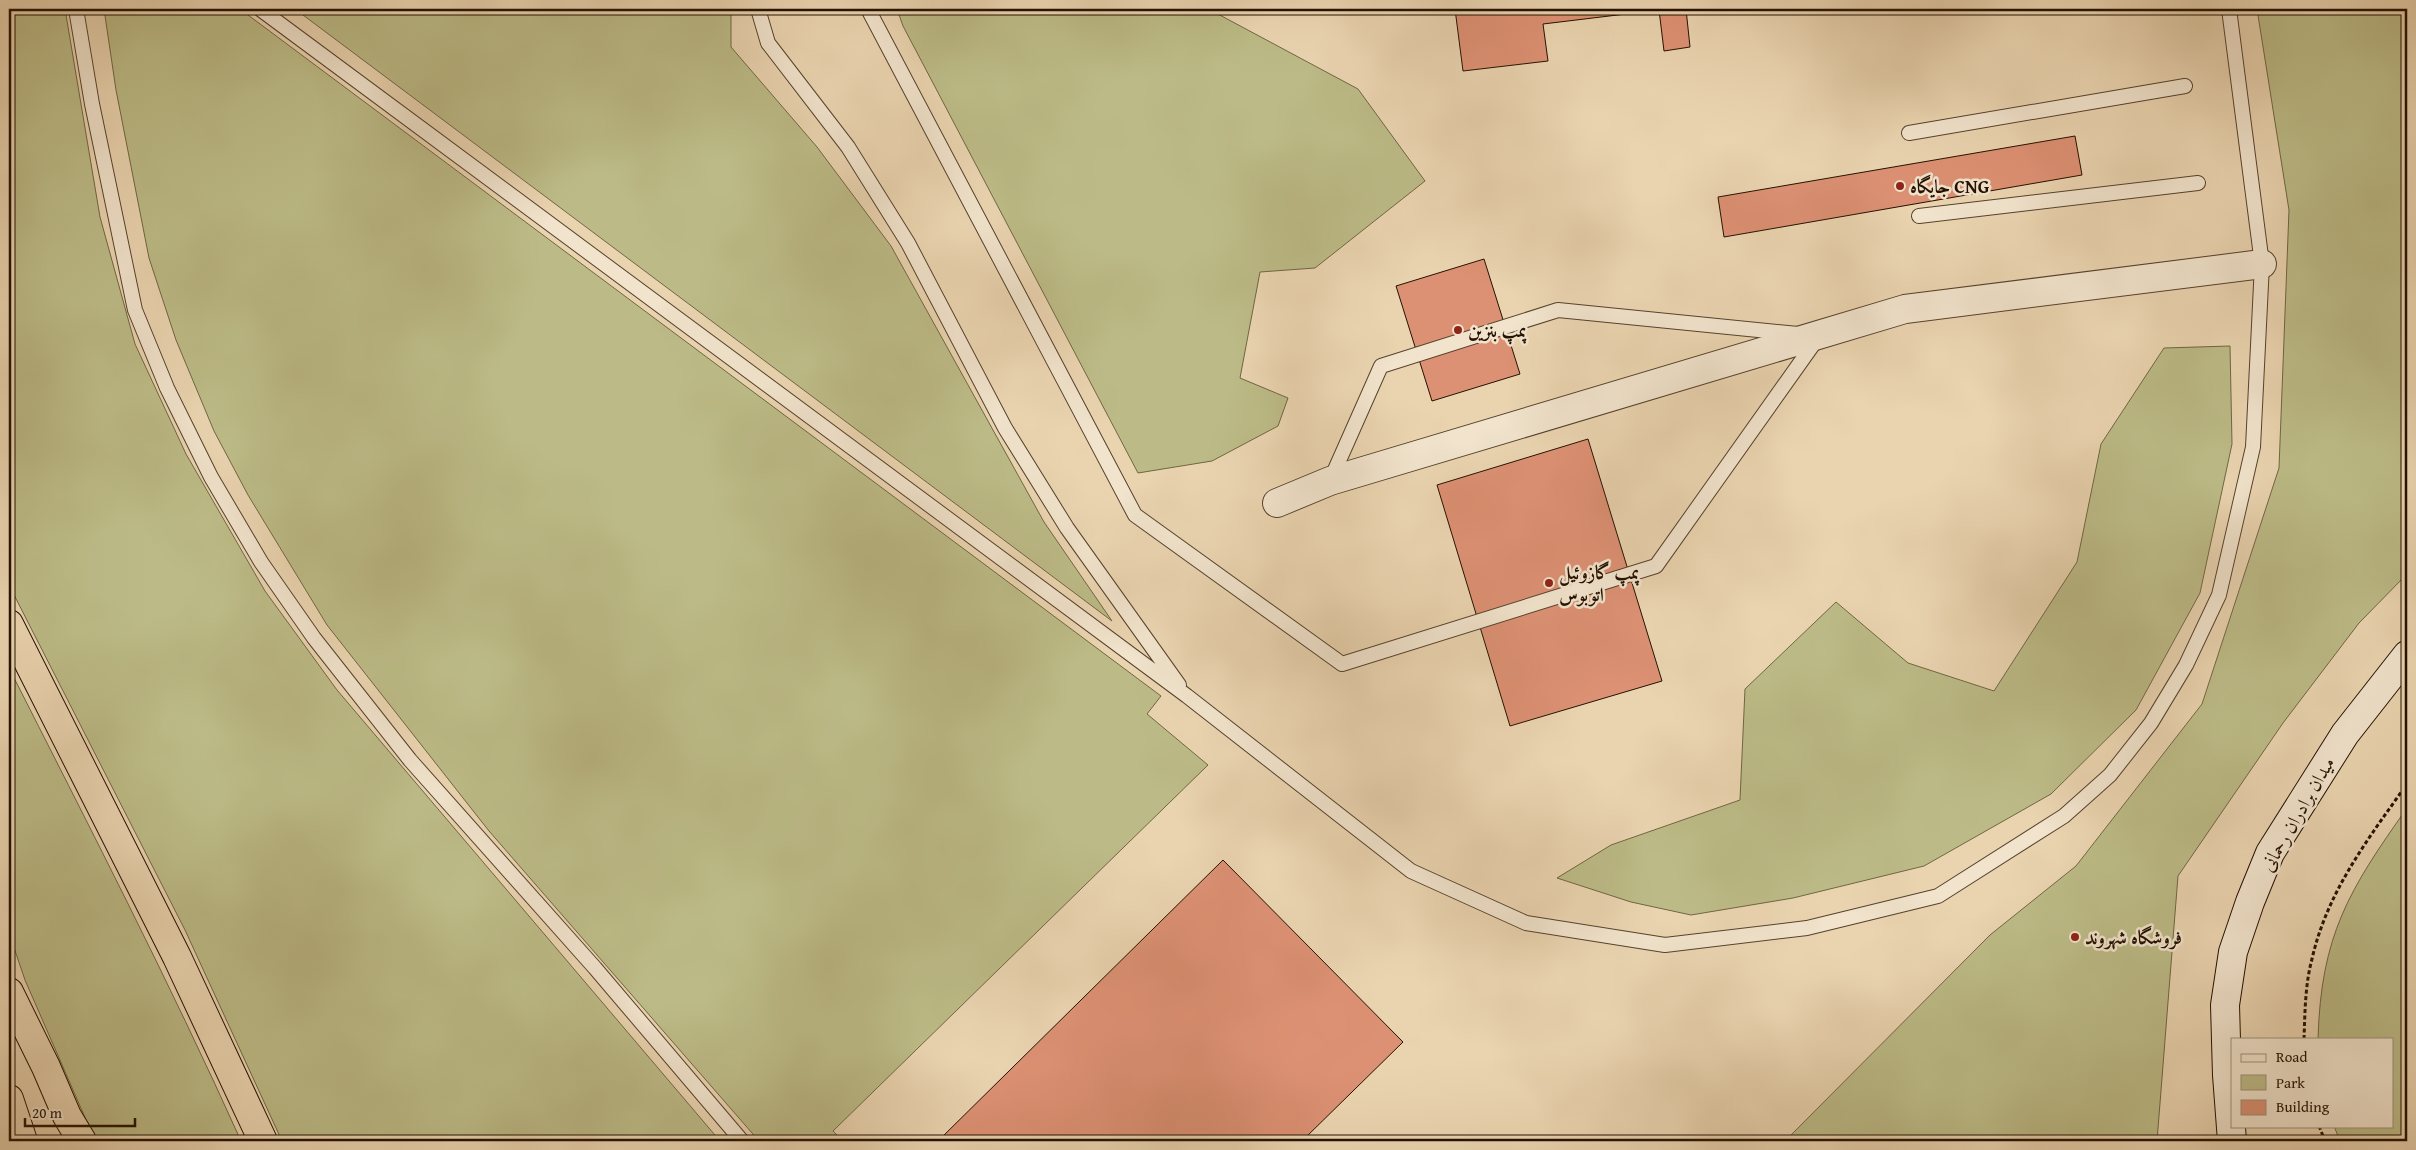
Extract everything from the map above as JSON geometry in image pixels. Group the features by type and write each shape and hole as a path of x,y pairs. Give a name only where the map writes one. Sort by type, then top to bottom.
{"highway":[{"path":"9,624 222,1049 263,1141"},
{"path":"9,992 46,1067 67,1116 82,1141"},
{"path":"9,1099 23,1141"}],"street":[{"path":"1277,503 1330,481 1905,309 2262,264"},
{"name":"میدان برادران رحمانی","path":"2229,1138 2225,1005 2233,952 2250,902 2270,853 2345,734 2407,655"}],"lane":[{"path":"76,9 107,179 136,310 167,388 211,477 261,562 314,638 410,760 595,968 742,1141"},
{"path":"260,9 1187,696 1411,871 1526,923 1664,945 1807,928 1938,896 2064,816 2110,775 2151,723 2186,665 2219,595 2253,447 2262,264 2229,9"},
{"path":"758,9 768,43 848,147 908,242 1005,428 1066,528 1187,696"},
{"path":"868,9 1135,515 1342,664 1656,566 1818,336 1558,310 1381,366 1330,481"},
{"path":"1909,133 2185,86"},
{"path":"1919,216 2198,183"}],"path":[{"path":"2304,1038 2305,1000 2311,960 2323,920 2340,883 2357,855 2407,784"},
{"path":"2320,1128 2325,1141"}],"green space":[{"path":"9,9 65,9 100,217 135,344 186,454 265,591 337,690 720,1141 282,1141 185,930 9,585"},
{"path":"104,9 240,9 1161,696 1147,714 1208,765 833,1131 843,1141 759,1141 489,831 327,625 248,495 214,431 176,340 149,258 116,90"},
{"path":"295,9 731,9 731,47 817,147 891,246 1044,522 1112,621"},
{"path":"897,9 1213,9 1216,13 1358,89 1425,181 1315,268 1260,272 1240,378 1288,398 1278,426 1212,461 1138,473 903,26"},
{"path":"2257,9 2407,9 2407,574 2359,623 2283,723 2178,876 2157,1141 1785,1141 1990,935 2076,866 2202,704 2279,468 2289,210"},
{"path":"2230,346 2232,444 2200,593 2136,710 2051,794 1924,866 1793,898 1691,915 1631,902 1557,878 1611,845 1740,800 1745,689 1836,602 1908,663 1994,691 2077,562 2101,444 2164,348"},
{"path":"9,668 157,962 241,1141 98,1141 87,1122 25,980 9,933"},
{"path":"2407,808 2407,1141 2340,1141 2335,1128 2394,1128 2394,1038 2318,1038 2320,1003 2332,942 2354,890"}],"building":[{"path":"1455,9 1686,9 1690,47 1664,51 1659,10 1543,24 1548,61 1463,71"},
{"name":"جایگاه CNG","path":"2075,136 2082,175 1724,237 1718,197"},
{"name":"پمپ بنزین","path":"1484,259 1520,374 1432,401 1396,286"},
{"name":"پمپ گازوئیل اتوبوس","path":"1588,439 1662,681 1510,726 1437,485"},
{"path":"1223,860 1403,1042 1302,1141 938,1141"}],"place":[{"name":"جایگاه CNG","path":"1900,186"},
{"name":"پمپ بنزین","path":"1458,330"},
{"name":"پمپ گازوئیل اتوبوس","path":"1549,583"},
{"name":"فروشگاه شهروند","path":"2075,937"}]}
